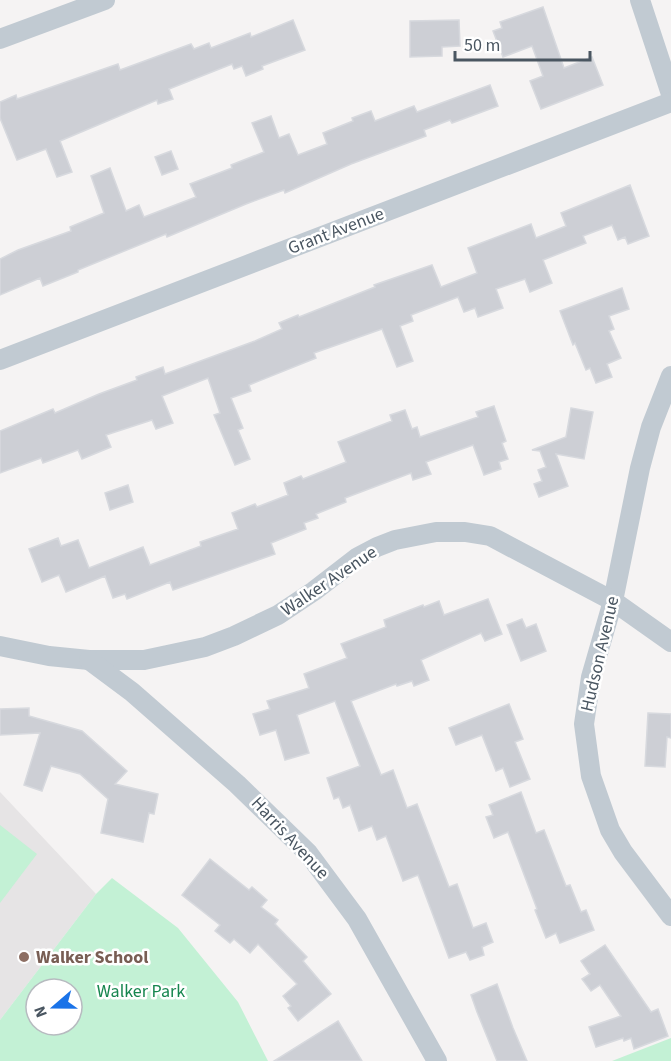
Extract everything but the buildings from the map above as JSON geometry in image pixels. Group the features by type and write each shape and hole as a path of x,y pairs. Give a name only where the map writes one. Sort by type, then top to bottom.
{"street":[{"path":"0,39 105,0"},
{"path":"640,0 671,94"},
{"name":"Grant Avenue","path":"0,360 671,102"},
{"name":"Hudson Avenue","path":"671,376 651,427 640,468 613,601 591,677 584,724 591,777 610,830 623,852 671,916"},
{"name":"Walker Avenue","path":"0,646 49,656 89,660 144,660 205,647 278,615 314,591 342,568 377,547 395,540 436,532 465,532 490,536 613,601 671,642"},
{"name":"Harris Avenue","path":"89,660 132,692 237,784 308,854 325,874 362,928 438,1061"}],"shaded area":[{"name":"Walker School","path":"0,792 96,894 33,977 24,977 24,988 0,1020"}],"green space":[{"path":"0,825 37,854 0,903"},
{"name":"Walker Park","path":"112,878 178,928 238,1002 268,1061 0,1061 0,1020 24,988 24,1037 84,1037 84,977 33,977 96,894"},
{"path":"671,1038 671,1061 612,1061"}],"place":[{"name":"Walker School","path":"24,957"}]}
